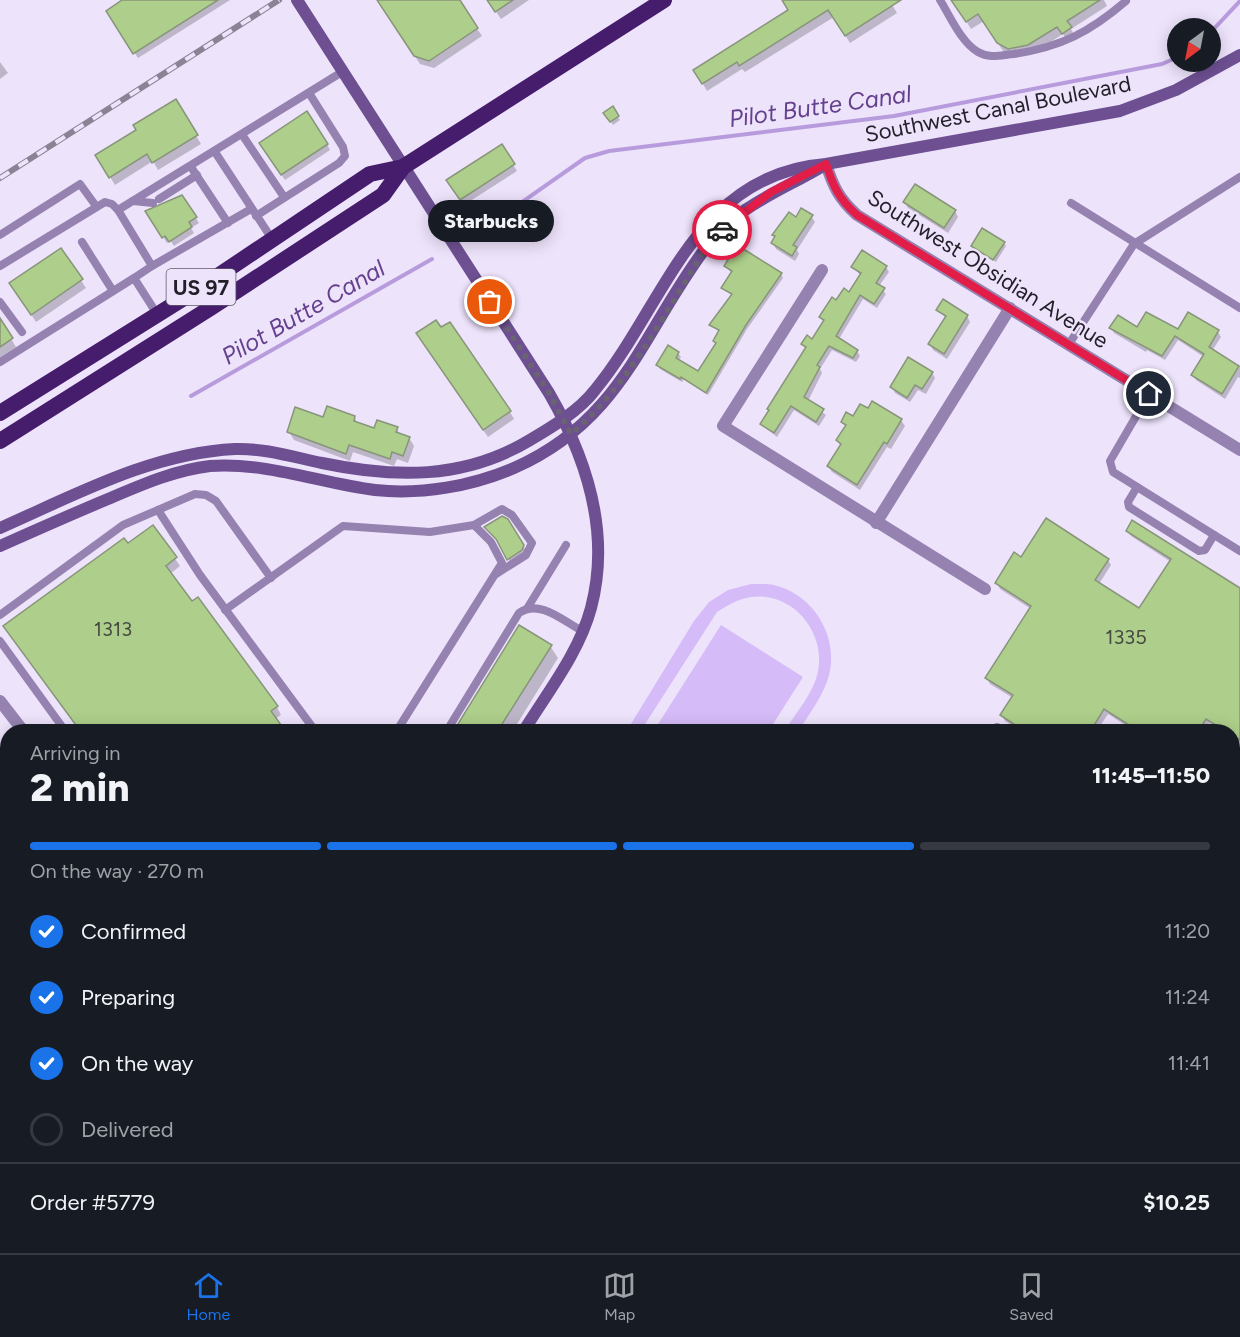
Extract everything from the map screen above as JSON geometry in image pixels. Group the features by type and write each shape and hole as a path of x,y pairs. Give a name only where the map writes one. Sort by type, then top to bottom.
{"highway":[{"name":"US 97","path":"0,441 212,307 382,195 403,167 664,0"},
{"name":"US 97","path":"0,413 158,315 370,174 403,167"}],"main road":[{"path":"297,0 549,393 571,434 589,482 598,542 597,577 591,609 558,677 528,724"},
{"name":"Southwest Canal Boulevard","path":"0,528 161,460 200,452 252,450 359,471 416,475 483,463 507,453 563,418 594,392 684,254 716,215 739,195 763,180 789,168 826,164 1120,111 1176,90 1240,55"},
{"name":"Southwest Canal Boulevard","path":"0,546 149,482 187,470 233,465 262,468 376,490 438,488 492,477 539,456 571,434 598,411 621,381 707,246 726,225 771,192 826,164"}],"street":[{"name":"Southwest Obsidian Avenue","path":"826,164 833,189 842,202 857,215 1240,450"},
{"path":"822,270 723,426 985,589"},
{"path":"876,523 1010,308"},
{"path":"0,700 18,724"}],"lane":[{"path":"940,0 967,43 978,52 991,57 1036,50 1069,40 1104,20 1126,0"},
{"path":"118,210 243,136 342,72"},
{"path":"0,363 152,266 228,223 284,197 339,163 345,156 343,147 309,93"},
{"path":"243,136 284,197"},
{"path":"215,152 272,239"},
{"path":"192,167 228,223"},
{"path":"133,201 156,201 197,175"},
{"path":"1069,344 1134,244 1240,177"},
{"path":"0,235 80,184 96,206"},
{"path":"0,266 105,202 112,204 118,210 152,266"},
{"path":"1071,203 1240,309"},
{"path":"82,242 113,291"},
{"path":"134,278 158,315"},
{"path":"0,302 21,332"},
{"path":"1149,394 1110,461 1113,472 1240,551"},
{"path":"1137,487 1128,502 1130,507 1198,551 1205,550 1214,535"},
{"path":"0,615 123,525 195,494 206,495 216,501 271,578"},
{"path":"225,610 343,526 430,532 474,525 502,509 512,515 531,543 526,555 494,575"},
{"path":"158,510 225,610 310,724"},
{"path":"401,724 502,563 491,542 474,525"},
{"path":"451,724 519,613 528,607 566,545"},
{"path":"528,607 538,607 582,631"},
{"path":"0,641 60,724"}],"shaded area":[{"path":"751,584 774,585 800,597 820,619 830,646 829,675 820,697 803,724 789,724 816,679 819,656 817,642 803,617 792,607 766,597 751,597 742,599 717,612 645,724 631,724 694,621 709,602 728,590"},
{"path":"721,625 803,677 773,724 658,724"}],"building":[{"path":"122,0 218,0 133,54 106,11"},
{"path":"377,0 460,0 478,28 429,61 414,56"},
{"path":"487,0 513,0 495,12"},
{"path":"782,0 901,0 845,36 828,10 739,66 737,62 702,84 693,70 788,10"},
{"path":"951,0 1100,0 1067,21 1072,27 1062,34 1057,27 1028,45 1008,49 997,43 978,14 966,22"},
{"path":"176,99 198,135 152,163 147,154 109,178 95,155 136,130 133,125"},
{"path":"613,106 619,116 610,122 603,113"},
{"path":"307,111 328,144 281,175 259,143"},
{"path":"502,144 515,164 460,200 446,180"},
{"path":"915,184 956,210 944,228 903,202"},
{"path":"182,195 197,217 189,222 192,227 169,242 165,236 162,238 145,211"},
{"path":"801,208 813,215 793,245 797,247 792,256 771,243 775,236 772,235 789,212 796,217"},
{"path":"982,228 1005,242 993,260 971,246"},
{"path":"737,245 782,273 746,325 706,393 656,365 668,345 679,352 676,358 698,371 716,343 713,341 719,330 709,325 732,294 721,288 732,271 724,266"},
{"path":"61,248 83,279 31,315 9,283"},
{"path":"862,250 887,266 876,283 885,288 874,304 860,295 836,336 858,350 853,358 829,346 817,365 820,367 804,397 824,409 816,422 791,406 774,433 760,424 769,410 767,409 806,347 801,344 807,335 812,339 824,320 819,317 832,297 836,300 844,288 849,292 861,273 851,267"},
{"path":"943,299 968,315 944,354 928,344 946,316 936,310"},
{"path":"1146,312 1178,329 1188,312 1219,330 1209,347 1239,366 1222,394 1191,375 1204,354 1175,336 1162,356 1109,328 1118,315 1137,327"},
{"path":"0,318 13,338 0,347"},
{"path":"436,320 441,327 450,322 511,411 483,430 416,333"},
{"path":"908,357 933,372 922,389 915,385 907,398 890,387"},
{"path":"872,401 902,419 887,444 884,442 857,485 827,466 841,444 836,440 846,425 841,422 846,412 853,416 860,404 868,408"},
{"path":"327,406 355,416 354,421 374,428 377,420 398,427 396,432 410,437 403,456 392,452 390,459 349,445 346,454 287,432 295,407 323,417"},
{"path":"502,516 508,519 524,545 522,550 507,560 496,539 484,527"},
{"path":"1046,518 1109,559 1095,580 1139,608 1171,559 1126,531 1132,520 1240,588 1240,724 1214,724 1206,719 1203,724 1127,724 1104,709 1095,724 1014,724 1000,715 1013,695 985,678 1031,606 995,583 1014,552 1021,557"},
{"path":"153,525 177,557 166,566 192,601 198,597 278,706 271,711 280,724 75,724 3,626 124,538 128,543"},
{"path":"519,625 552,645 502,724 458,724"}],"waterway":[{"name":"Pilot Butte Canal","path":"1221,21 1240,1"},
{"name":"Pilot Butte Canal","path":"485,228 585,158 609,151 894,116 1167,62"},
{"name":"Pilot Butte Canal","path":"191,396 432,259"}],"railway":[{"path":"0,178 279,0"}],"way so far":[{"path":"490,302 549,393 571,434 598,411 621,381 707,246 722,230"}],"place":[{"name":"Starbucks","path":"490,302"}],"route":[{"path":"722,230 748,207 771,192 826,164 833,189 842,202 857,215 1149,394"}]}
